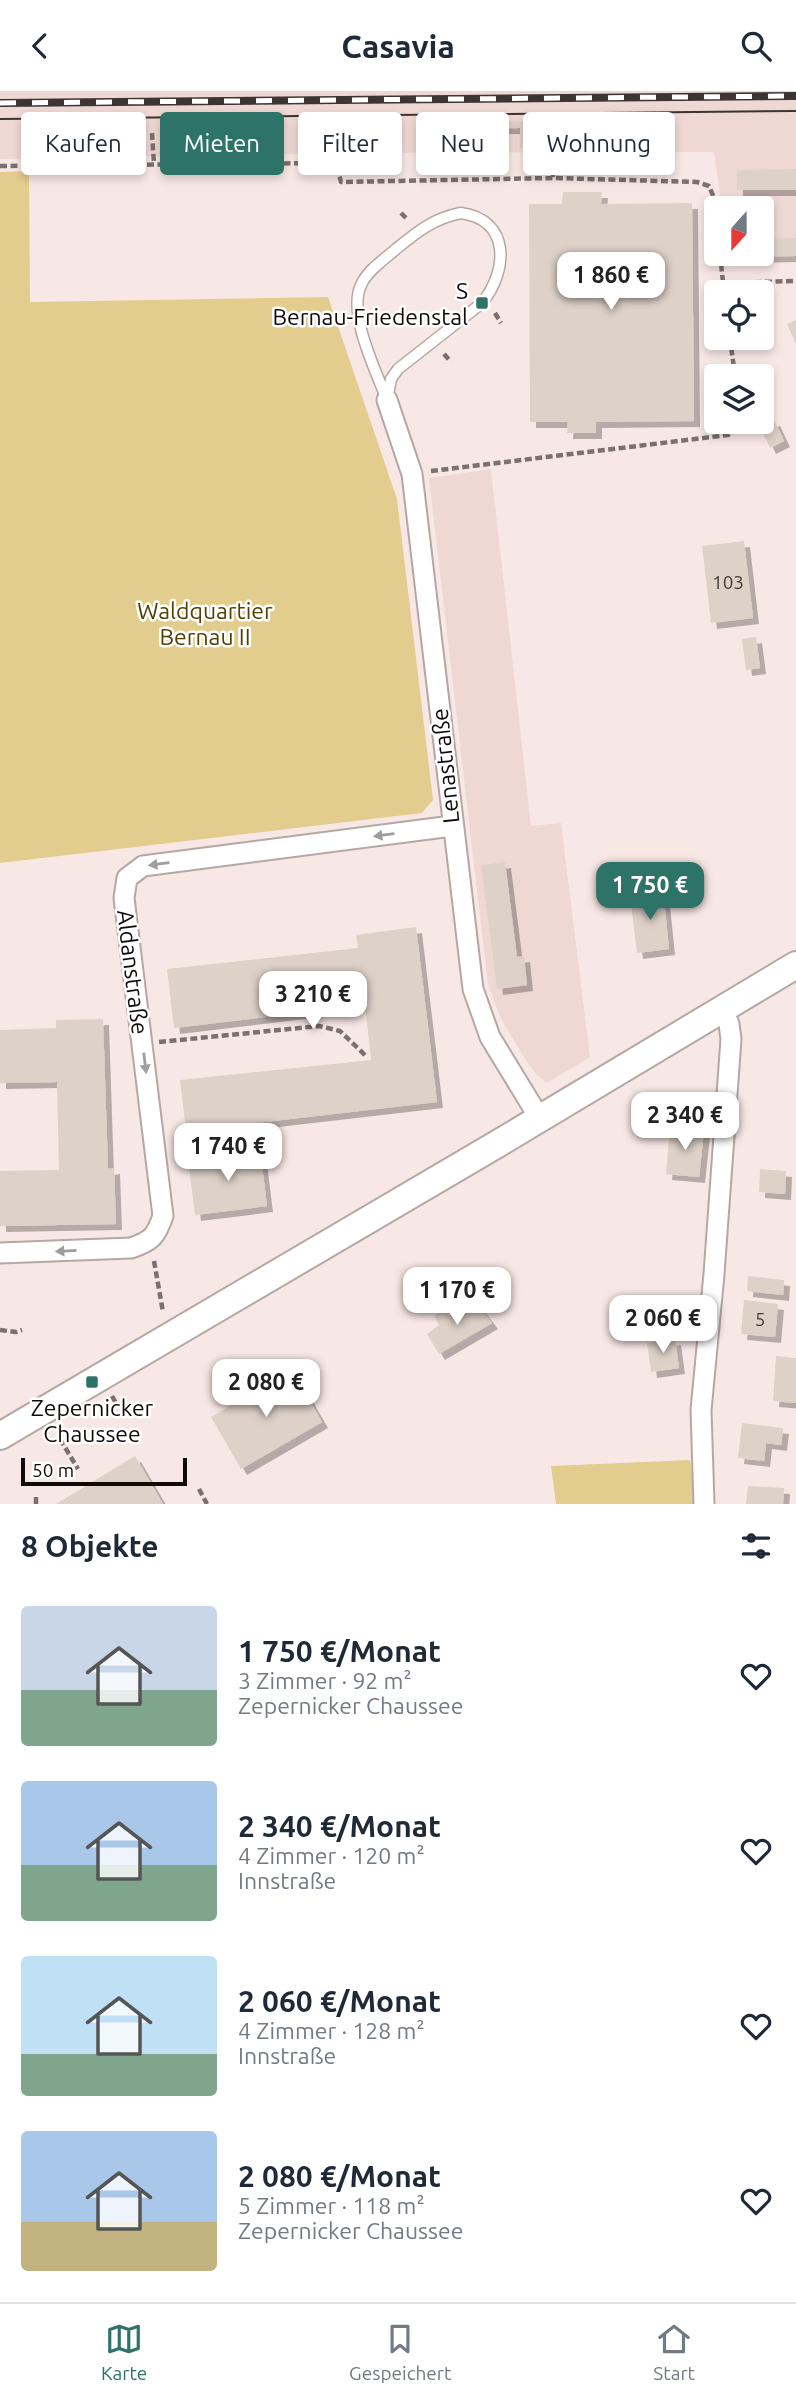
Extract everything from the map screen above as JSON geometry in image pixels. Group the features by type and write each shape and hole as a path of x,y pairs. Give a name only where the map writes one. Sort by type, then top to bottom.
{"main road":[{"path":"0,1436 540,1119 796,965"}],"street":[{"name":"Lenastraße","path":"387,400 412,474 473,989 490,1037 540,1119"},
{"name":"Aldanstraße","path":"0,1253 131,1248 146,1243 157,1233 163,1216 124,898 127,878 143,866 452,827"},
{"path":"704,1504 701,1410 731,1039 729,1024 722,1008"}],"lane":[{"path":"461,213 486,221 495,230 499,243 500,265 493,290 482,303 398,369 391,379 387,400 360,326 356,306 360,285 374,269 420,229 437,219 461,213"}],"path":[{"path":"152,133 154,164"},
{"path":"0,166 327,163 338,171 341,183 553,178 697,182 709,186 713,196"},
{"path":"401,213 408,220"},
{"path":"774,282 796,281"},
{"path":"495,313 501,323"},
{"path":"444,354 451,362"},
{"path":"412,474 730,434"},
{"path":"155,1042 319,1025 340,1031 367,1057"},
{"path":"154,1261 163,1312"},
{"path":"0,1330 22,1330"},
{"path":"60,1439 78,1469"},
{"path":"199,1489 207,1504"},
{"path":"36,1496 36,1504"}],"shaded area":[{"path":"0,91 796,91 796,256 774,256 774,196 720,196 714,152 675,152 675,112 523,112 523,153 509,153 509,112 416,112 416,153 402,153 402,112 298,112 298,154 284,154 284,112 160,112 160,156 146,157 146,112 21,112 21,159 0,159"},
{"path":"491,469 531,826 561,823 590,1057 547,1083 527,1062 501,1019 488,985 429,478"}],"green space":[{"name":"Waldquartier Bernau II","path":"21,171 21,175 29,175 30,302 328,297 397,499 433,800 422,813 0,863 0,172"},
{"path":"690,1460 697,1504 556,1504 551,1466"}],"building":[{"path":"509,121 523,121 523,148 520,148 520,128 509,128"},
{"path":"796,169 796,190 737,190 737,170"},
{"path":"563,192 602,192 601,204 692,203 694,421 596,422 596,433 567,433 568,422 530,422 529,204 562,204"},
{"path":"796,238 796,256 774,256 774,239"},
{"path":"796,320 796,344 787,324"},
{"path":"774,420 784,441 770,448 763,434 774,434"},
{"path":"744,541 753,618 711,623 702,546"},
{"path":"756,637 760,668 746,670 742,639"},
{"path":"505,862 517,957 524,956 527,985 497,989 481,865"},
{"path":"663,890 669,949 637,953 630,895"},
{"path":"416,927 437,1102 186,1131 180,1080 371,1060 365,1005 174,1028 167,969 358,948 356,935"},
{"path":"103,1019 108,1169 114,1168 116,1224 0,1226 0,1171 59,1170 57,1082 0,1083 0,1030 56,1028 56,1020"},
{"path":"670,1128 704,1131 699,1177 666,1174"},
{"path":"260,1150 267,1206 195,1215 188,1159"},
{"path":"760,1169 786,1171 785,1194 759,1192"},
{"path":"748,1276 784,1280 783,1295 747,1291"},
{"path":"744,1300 778,1304 775,1337 741,1334"},
{"path":"467,1306 470,1310 479,1306 492,1323 439,1354 427,1334 439,1325 434,1316 444,1310 449,1316"},
{"path":"675,1339 679,1368 651,1372 647,1343"},
{"path":"776,1356 796,1358 796,1403 773,1401"},
{"path":"292,1370 322,1422 241,1469 211,1417"},
{"path":"742,1423 783,1428 781,1445 766,1443 764,1461 738,1458"},
{"path":"135,1456 163,1504 56,1504 112,1470"},
{"path":"748,1486 784,1488 783,1504 746,1504"}],"tram line":[{"path":"0,119 796,111"}],"railway":[{"path":"0,103 796,96"}],"place":[{"name":"S Bernau-Friedenstal","path":"482,303"},
{"name":"Zepernicker Chaussee","path":"92,1382"}]}
